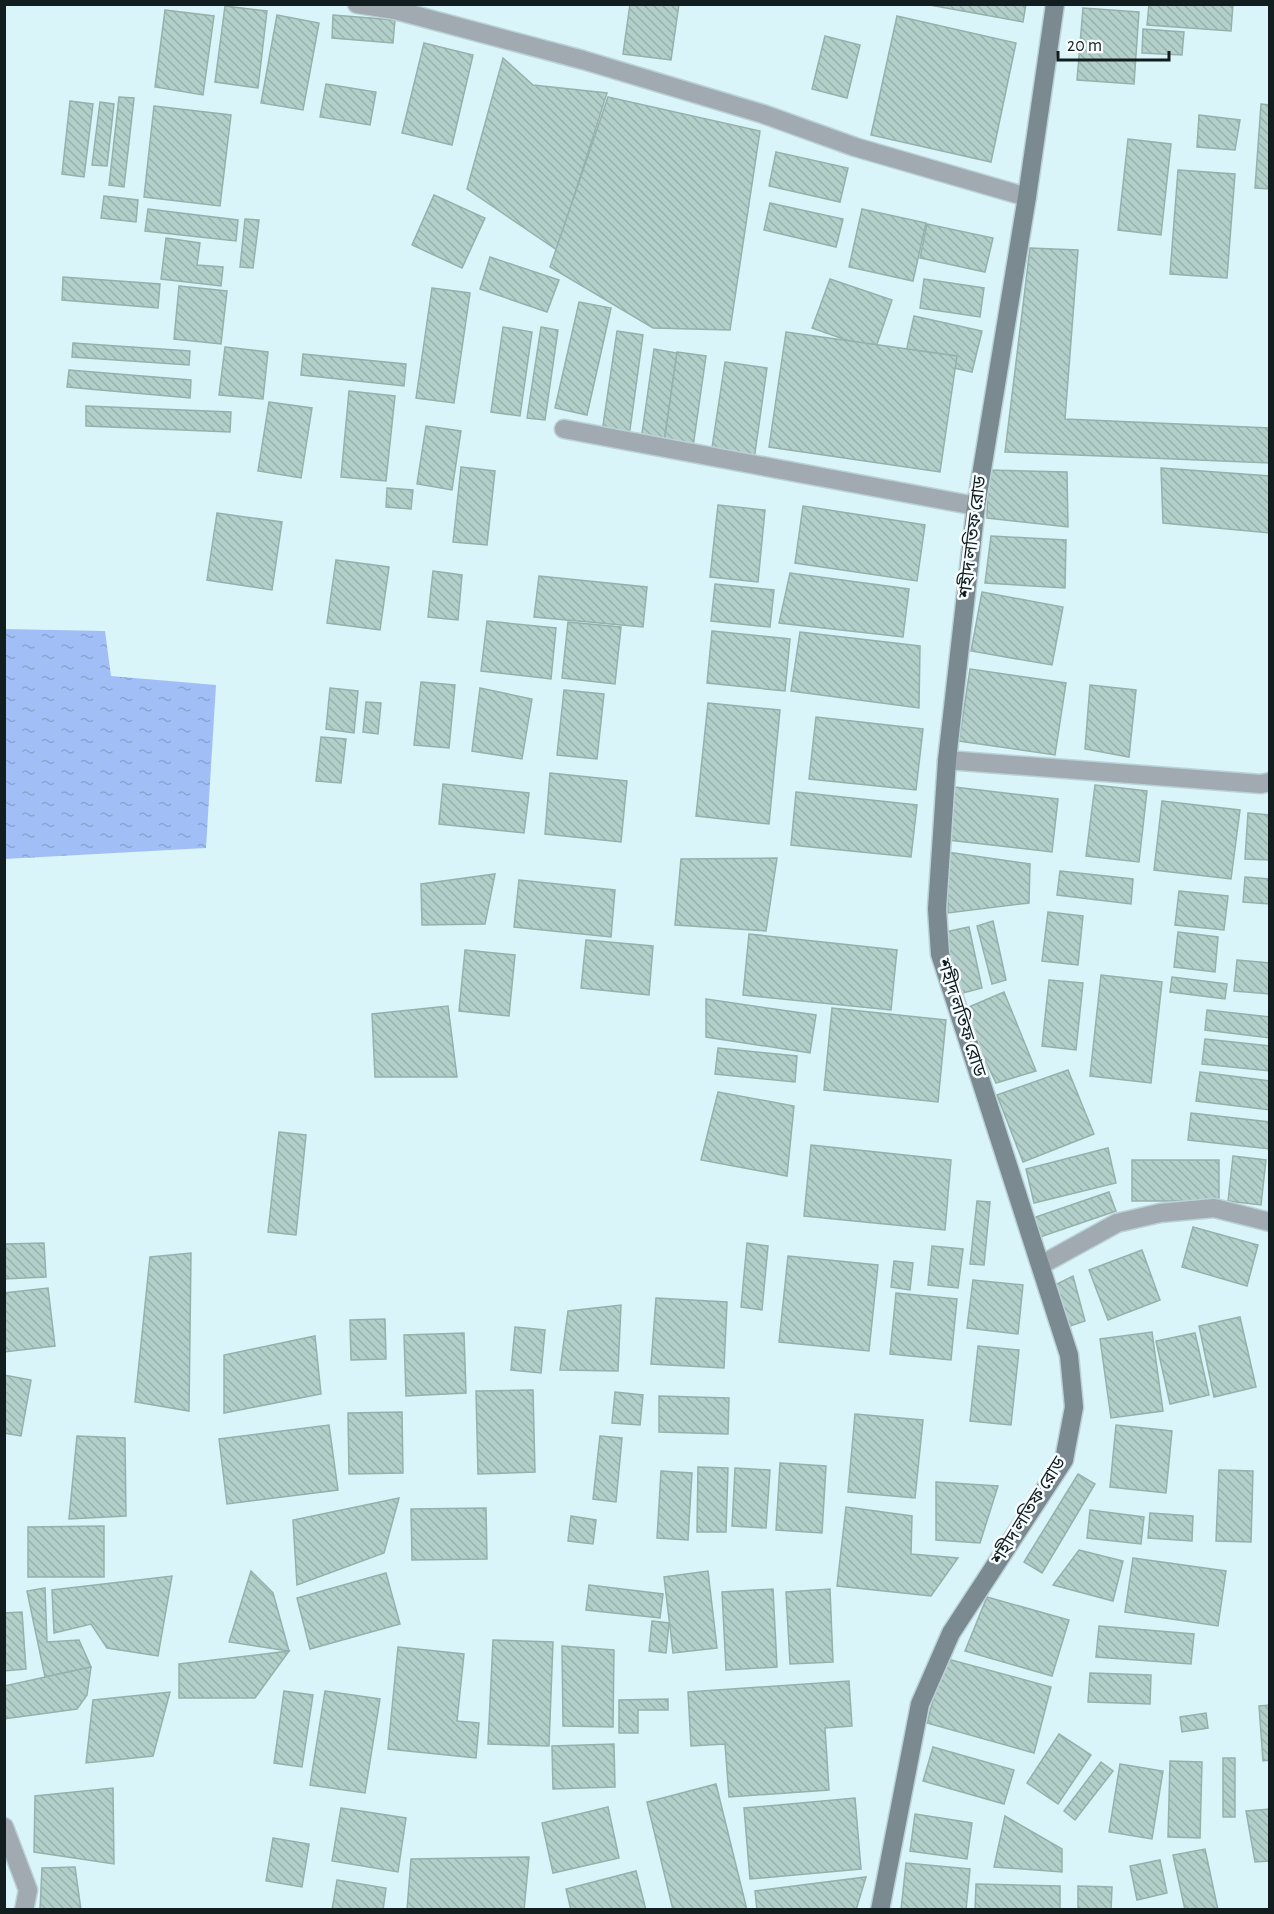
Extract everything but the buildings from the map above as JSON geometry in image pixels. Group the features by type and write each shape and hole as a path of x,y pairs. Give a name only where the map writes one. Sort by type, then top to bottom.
{"street":[{"path":"357,4 395,10 583,60 763,114 855,147 1027,196"},
{"name":"শহীদ লতিফ রোড","path":"880,1910 920,1704 951,1633 1064,1461 1074,1407 1069,1355 940,954 937,909 947,760 976,506 1027,196 1054,4"},
{"path":"564,429 976,506"},
{"path":"947,760 1249,783 1269,782"},
{"path":"1041,1266 1117,1223 1160,1213 1214,1209 1269,1222"},
{"path":"4,1827 28,1890 24,1910"}],"water":[{"path":"5,629 105,631 111,676 216,685 206,848 5,859"}]}
